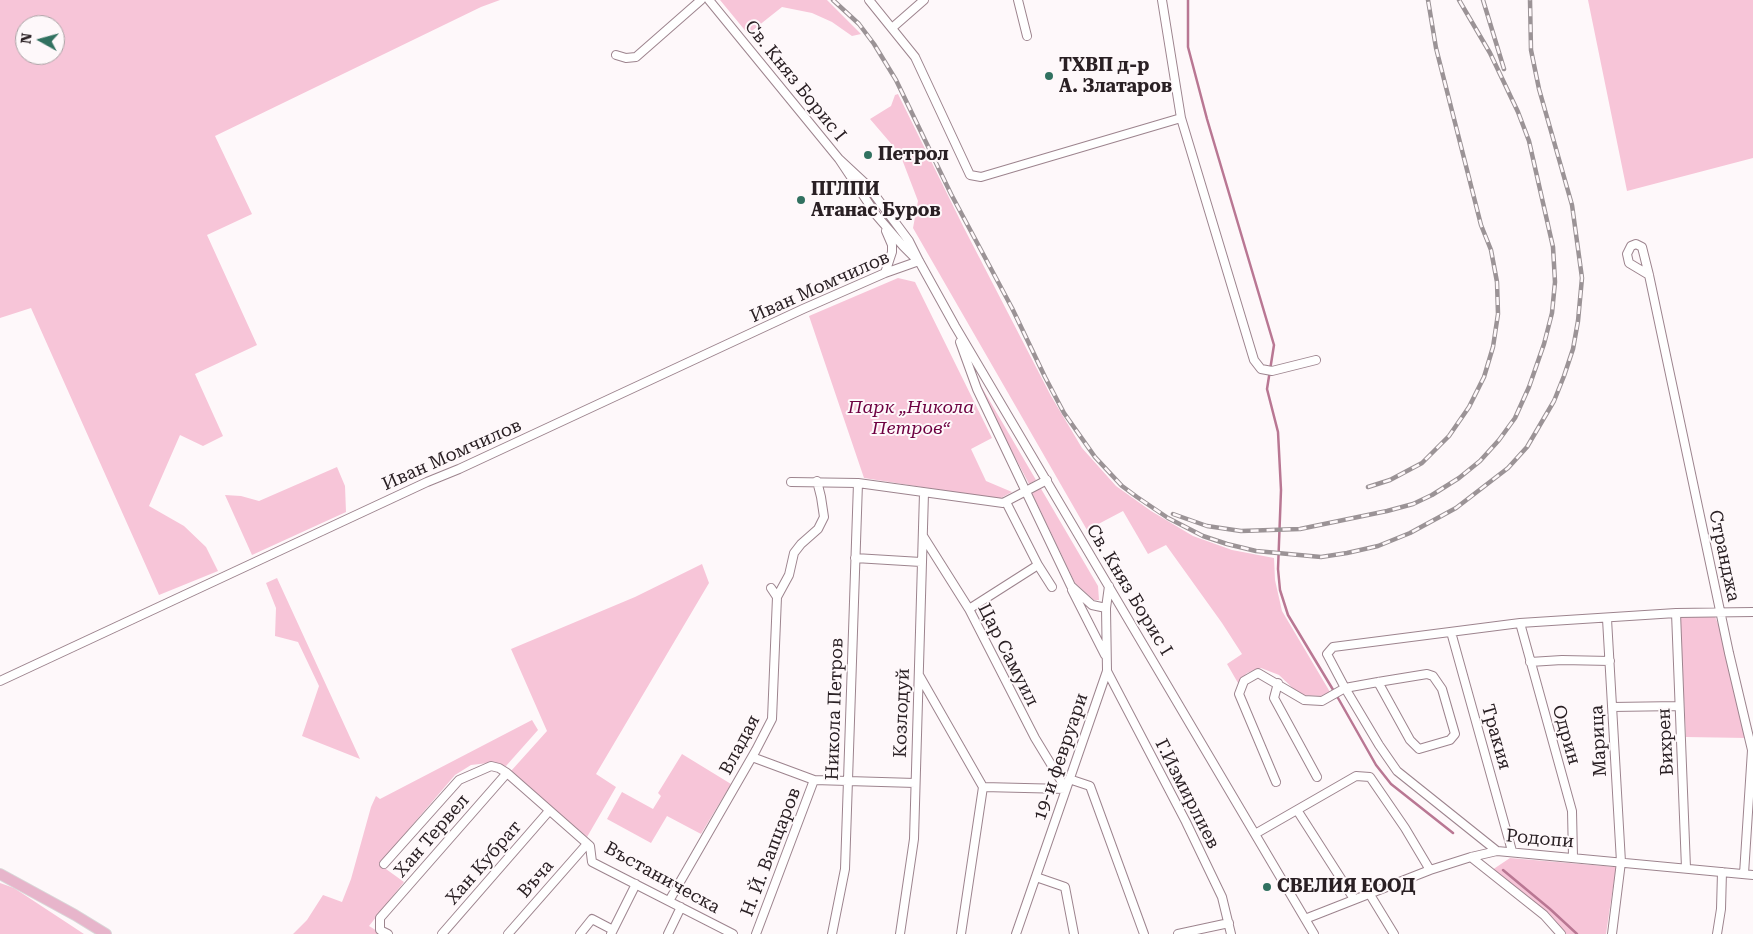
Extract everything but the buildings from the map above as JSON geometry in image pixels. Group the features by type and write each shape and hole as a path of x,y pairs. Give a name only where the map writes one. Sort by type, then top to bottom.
{"main road":[{"path":"0,874 75,914 106,934"}],"street":[{"path":"616,55 626,58 636,57 701,0"},
{"name":"Св. Княз Борис I","path":"709,0 839,158 877,216 919,261"},
{"path":"868,0 915,57 970,175 980,177 1181,118"},
{"path":"892,28 924,0"},
{"path":"1018,0 1028,36"},
{"path":"1162,0 1181,118 1254,360 1261,369 1272,371 1316,360"},
{"name":"Св. Княз Борис I","path":"839,158 868,186 910,241 955,326 1314,934"},
{"path":"877,216 892,245 890,261 885,274"},
{"name":"Иван Момчилов","path":"0,681 794,313 919,261"},
{"name":"Странджа","path":"1650,275 1752,750 1744,874"},
{"path":"955,326 977,389 1106,657"},
{"path":"791,482 858,483 1003,503 1047,480"},
{"path":"770,588 777,597 789,575 794,553 818,529 824,517 816,481"},
{"name":"Никола Петров","path":"832,934 845,869 858,483"},
{"name":"Козлодуй","path":"900,934 914,839 924,493"},
{"path":"1006,502 1038,565 1052,587"},
{"name":"Цар Самуил","path":"922,535 969,609 1034,738 1066,789"},
{"path":"855,558 922,562"},
{"path":"969,609 1038,565"},
{"path":"1071,586 1092,605 1106,608"},
{"name":"19-и февруари","path":"1016,934 1107,671 1106,608 1109,586"},
{"name":"Владая","path":"669,901 772,719 777,597"},
{"path":"1497,851 1398,770 1379,744 1327,654 1333,647 1520,623 1608,619 1676,613 1753,612"},
{"name":"Вихрен","path":"1676,613 1686,868"},
{"name":"Марица","path":"1608,619 1621,862 1612,934"},
{"name":"Одрин","path":"1520,623 1572,811 1573,857"},
{"name":"Тракия","path":"1451,632 1512,851"},
{"path":"1530,662 1562,660 1610,661"},
{"name":"Г.Измирлиев","path":"1107,671 1186,822 1222,897 1231,934"},
{"path":"1276,782 1239,694 1244,681 1258,673 1304,700 1322,701 1345,688 1378,682 1427,674 1433,676 1442,689 1455,734 1450,740 1419,749 1410,740 1378,682"},
{"path":"919,675 982,786 962,934"},
{"path":"1278,683 1274,698 1317,777"},
{"path":"1612,707 1679,706"},
{"path":"752,757 814,780 915,783"},
{"path":"384,864 459,780 491,766 507,773"},
{"name":"Въстаническа","path":"507,773 590,846 592,862 733,934"},
{"name":"Хан Тервел","path":"388,934 380,930 380,918 507,773"},
{"path":"1255,834 1356,776 1370,777 1405,828 1430,870"},
{"path":"1070,779 1090,786 1144,934"},
{"name":"Н. Й. Вапцаров","path":"756,934 814,780"},
{"path":"982,786 1066,789"},
{"path":"1297,810 1354,899"},
{"name":"Хан Кубрат","path":"442,934 549,811"},
{"name":"Въча","path":"508,934 587,844"},
{"name":"Родопи","path":"1305,919 1430,870 1497,851 1753,875"},
{"path":"1471,857 1544,915 1561,934"},
{"path":"1717,934 1721,909 1722,872"},
{"path":"1036,877 1065,887 1074,934"},
{"path":"580,934 592,919 612,932 636,884"},
{"path":"1369,893 1394,934"},
{"path":"668,934 681,907"},
{"path":"1178,934 1229,923"}],"green space":[{"path":"0,0 500,0 481,7 215,136 252,214 207,235 257,345 195,374 223,436 203,446 180,435 149,506 184,526 206,547 218,571 159,595 31,308 0,318"},
{"path":"720,0 827,0 861,34 852,36 832,22 812,13 782,7 748,34"},
{"path":"1588,0 1753,0 1753,158 1627,191"},
{"path":"898,94 964,228 1051,396 1082,448 1116,486 1151,511 1193,536 1232,550 1274,558 1275,580 1282,611 1330,692 1321,696 1300,695 1279,675 1261,668 1247,673 1238,683 1227,664 1242,654 1166,545 1148,554 1123,511 1087,530 913,228 918,201 900,154 870,119 891,106 895,95"},
{"name":"Парк „Никола Петров“","path":"898,278 915,282 992,438 971,449 986,481 1012,492 999,499 864,478 809,316"},
{"path":"981,386 1036,480 1029,484 979,388"},
{"path":"337,467 345,486 346,512 252,555 225,495 241,496 259,501"},
{"path":"1040,487 1098,586 1099,600 1094,600 1075,583 1031,491"},
{"path":"702,564 709,583 596,774 616,787 587,837 511,771 547,731 511,649 635,597"},
{"path":"277,578 360,759 302,736 319,686 298,642 275,636 276,608 266,583"},
{"path":"1714,614 1721,631 1747,738 1686,737 1680,620 1682,616"},
{"path":"532,720 538,730 506,766 488,763 471,765 455,775 379,864 404,882 369,926 382,934 293,934 307,920 323,895 342,902 351,879 371,807 376,796 380,799"},
{"path":"682,754 731,784 701,834 667,816 651,843 607,819 622,792 653,809 661,796 658,793"},
{"path":"1510,858 1616,867 1606,934 1566,934 1552,917 1529,897 1492,870"},
{"path":"0,883 14,888 84,934 0,934"}],"waterway":[{"path":"1188,0 1188,47 1207,119 1274,345 1267,389 1278,432 1281,490 1278,569 1280,590 1288,615 1376,765 1391,784 1453,833"},
{"path":"1503,870 1577,934"}],"railway":[{"path":"833,0 859,24 896,80 951,194 1012,308 1064,413 1095,457 1122,486 1137,497 1168,518 1203,536 1256,551 1321,557 1378,546 1410,533 1456,508 1508,468 1527,447 1554,401 1564,376 1573,349 1582,278 1572,205 1539,89 1531,50 1530,0"},
{"path":"1368,487 1390,480 1422,463 1449,436 1469,407 1484,377 1493,347 1498,314 1497,282 1491,250 1481,225 1436,48 1428,0"},
{"path":"1173,514 1207,526 1241,531 1300,529 1413,504 1432,495 1459,478 1480,461 1515,418 1529,387 1544,344 1552,313 1555,282 1553,247 1529,141 1518,112 1490,53 1459,0"},
{"path":"1483,0 1504,69"}],"place":[{"name":"ТХВП д-р А. Златаров","path":"1049,76"},
{"name":"Петрол","path":"868,155"},
{"name":"ПГЛПИ Атанас Буров","path":"801,200"},
{"name":"СВЕЛИЯ ЕООД","path":"1267,887"}]}
